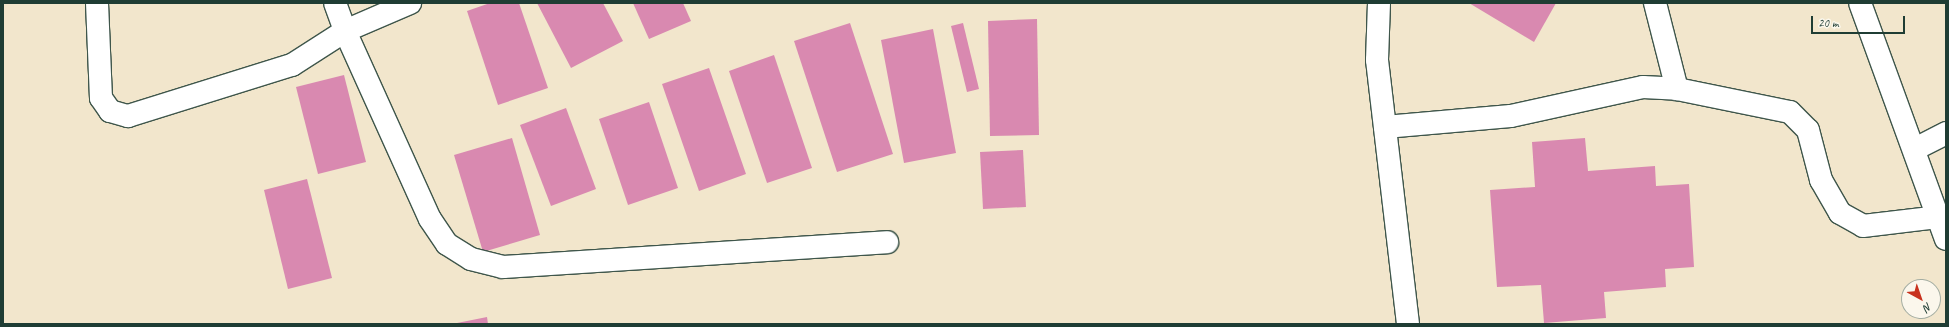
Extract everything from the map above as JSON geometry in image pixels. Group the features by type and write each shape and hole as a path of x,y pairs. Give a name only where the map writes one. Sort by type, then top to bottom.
{"street":[{"path":"97,3 100,98 110,111 128,116 292,65 345,31 410,3"},
{"path":"335,3 345,31 430,219 447,244 471,259 503,267 887,242"},
{"path":"1379,3 1377,60 1408,324"},
{"path":"1655,3 1677,89"},
{"path":"1860,3 1915,149 1946,239"},
{"path":"1385,127 1511,116 1644,87 1677,89 1790,112 1808,130 1821,180 1840,213 1863,226 1939,217"},
{"path":"1915,149 1946,133"}],"building":[{"path":"490,3 519,3 548,88 498,105 467,11"},
{"path":"537,3 603,3 623,41 571,68"},
{"path":"633,3 683,3 691,21 649,39"},
{"path":"1469,3 1556,3 1534,42"},
{"path":"1037,19 1039,135 990,136 988,21"},
{"path":"850,23 893,154 837,172 794,41"},
{"path":"963,23 979,89 967,92 951,26"},
{"path":"933,29 956,153 904,163 881,40"},
{"path":"774,55 812,168 767,183 729,71"},
{"path":"709,68 746,174 699,191 662,84"},
{"path":"344,75 366,162 318,174 296,87"},
{"path":"649,102 678,188 628,205 599,119"},
{"path":"566,108 596,189 551,206 520,125"},
{"path":"512,138 540,235 483,252 454,155"},
{"path":"1585,138 1588,171 1655,166 1656,186 1689,184 1694,267 1665,269 1666,287 1604,292 1606,318 1544,323 1541,285 1497,287 1490,190 1535,187 1532,142"},
{"path":"1023,150 1026,207 983,209 980,152"},
{"path":"307,179 332,278 288,289 264,190"},
{"path":"487,317 488,324 457,324 457,323"}]}
